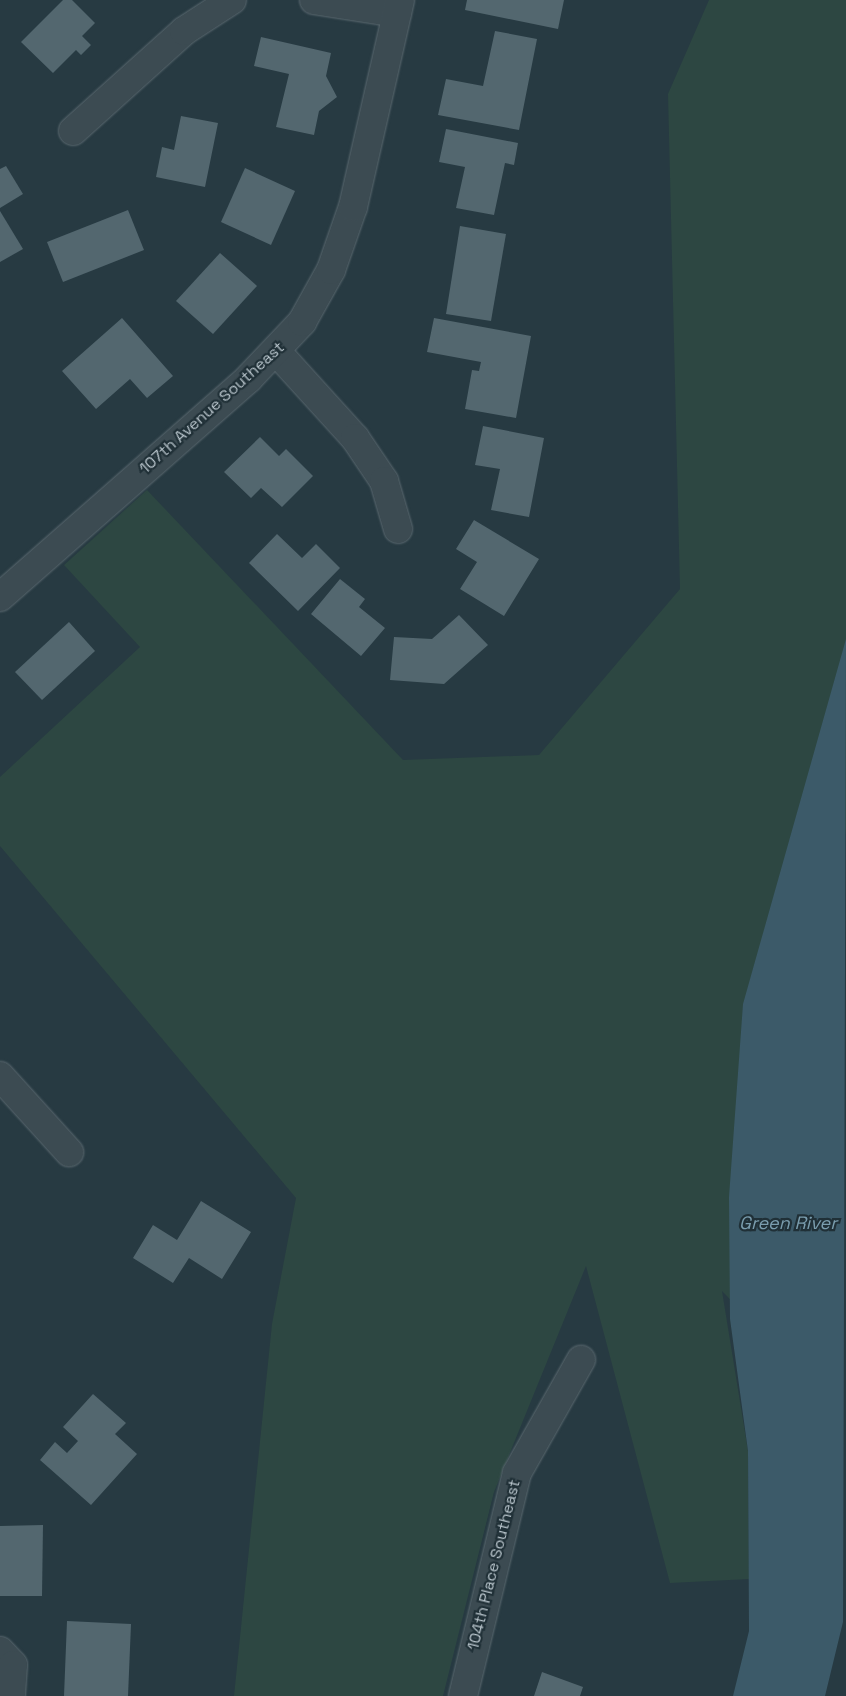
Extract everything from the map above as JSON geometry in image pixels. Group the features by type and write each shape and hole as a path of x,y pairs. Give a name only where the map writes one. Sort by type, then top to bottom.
{"street":[{"path":"73,131 184,32 232,0"},
{"path":"314,0 398,6"},
{"name":"107th Avenue Southeast","path":"0,597 276,351 318,298 342,240 398,6"},
{"path":"276,351 356,438 384,481 398,529"},
{"path":"0,1076 68,1152"},
{"name":"104th Place Southeast","path":"462,1696 517,1473 581,1360"},
{"path":"0,1651 13,1666 12,1696"}],"green space":[{"path":"709,0 846,0 846,829 767,1338 722,1291 748,1451 749,1579 670,1583 586,1266 494,1492 443,1696 234,1696 272,1324 296,1198 0,846 0,777 140,647 64,565 147,490 403,760 539,755 680,589 668,94"}],"water":[{"name":"Green River","path":"846,639 843,1622 825,1696 733,1696 749,1631 748,1451 730,1319 729,1197 743,1004"}],"building":[{"path":"63,0 72,0 95,23 82,36 91,45 81,55 76,50 53,73 21,42"},
{"path":"467,0 564,0 558,29 465,10"},
{"path":"495,31 537,39 519,130 438,115 446,79 483,86"},
{"path":"261,37 331,53 326,76 337,97 319,111 314,135 276,127 289,74 254,66"},
{"path":"181,116 218,123 205,187 156,177 162,147 174,150"},
{"path":"446,129 518,143 514,165 505,163 494,215 456,208 465,167 439,162"},
{"path":"6,166 23,194 0,208 0,169"},
{"path":"245,168 295,191 271,245 221,222"},
{"path":"128,210 144,250 63,282 47,242"},
{"path":"0,211 23,249 0,262"},
{"path":"460,226 506,234 491,321 446,314"},
{"path":"220,253 257,286 213,334 176,301"},
{"path":"122,318 173,376 147,398 130,379 96,409 62,371"},
{"path":"434,318 531,336 516,418 465,409 472,370 479,371 481,362 427,352"},
{"path":"483,426 544,438 529,517 491,510 500,469 475,465"},
{"path":"260,437 279,456 286,449 313,476 282,507 261,488 251,498 224,472"},
{"path":"474,520 539,559 504,616 460,589 477,562 456,549"},
{"path":"277,534 302,558 316,544 340,568 298,611 249,563"},
{"path":"340,579 365,599 359,607 385,628 361,656 311,614"},
{"path":"459,615 488,645 444,684 390,680 394,637 432,639"},
{"path":"69,622 95,651 42,700 15,672"},
{"path":"201,1201 251,1232 222,1279 189,1258 173,1283 133,1258 153,1225 177,1240"},
{"path":"93,1394 126,1423 115,1434 137,1454 91,1505 40,1460 55,1442 67,1453 78,1441 63,1427"},
{"path":"43,1525 42,1596 0,1596 0,1526"},
{"path":"67,1621 131,1624 128,1696 64,1696"},
{"path":"542,1672 583,1687 580,1696 534,1696"}]}
